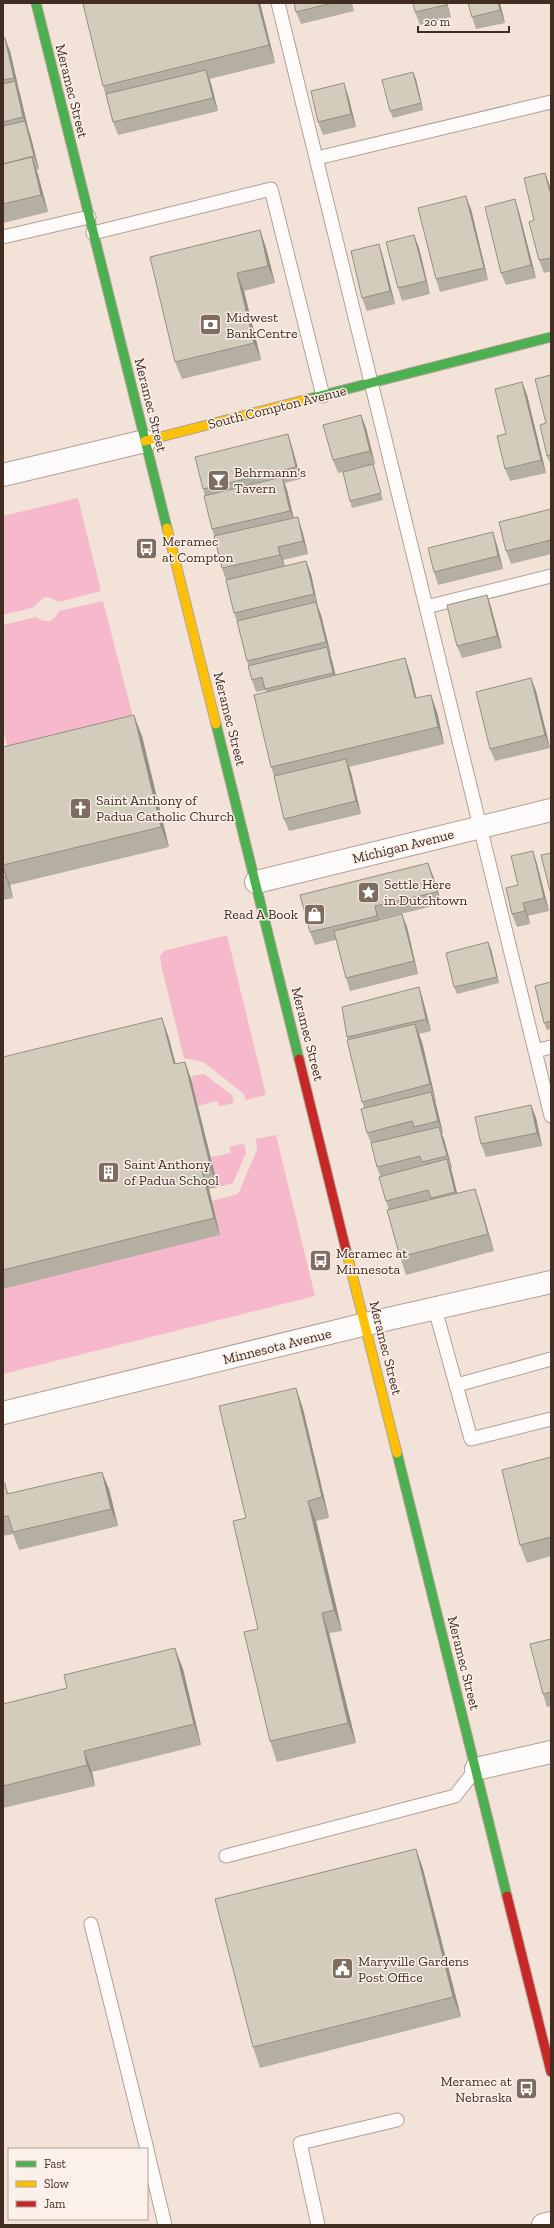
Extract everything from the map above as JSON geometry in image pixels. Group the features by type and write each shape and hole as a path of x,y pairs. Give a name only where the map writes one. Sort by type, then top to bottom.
{"street":[{"name":"Meramec Street","path":"36,3 551,2072"},
{"name":"South Compton Avenue","path":"3,475 145,441 551,337"},
{"name":"Michigan Avenue","path":"256,882 551,810"},
{"name":"Minnesota Avenue","path":"3,1413 366,1324 551,1282"},
{"path":"476,1769 551,1752"},
{"path":"544,2225 551,2223"}],"lane":[{"path":"278,3 551,1116"},
{"path":"317,158 551,102"},
{"path":"93,233 271,189 323,396"},
{"path":"3,237 89,217"},
{"path":"426,607 551,576"},
{"path":"535,1051 551,1047"},
{"path":"435,1309 471,1439 551,1419"},
{"path":"457,1385 551,1359"},
{"path":"226,1856 455,1796 476,1769"},
{"path":"91,1924 147,2148"},
{"path":"318,2225 300,2143 397,2120"},
{"path":"148,2154 165,2225"}],"shaded area":[{"path":"78,498 101,591 58,602 48,597 42,599 31,608 3,615 3,516"},
{"path":"103,601 133,717 8,749 3,729 3,625 36,617 43,621 49,621 55,618 59,611"},
{"path":"227,935 266,1095 246,1100 243,1093 203,1062 184,1058 161,965 160,956 164,951"},
{"path":"204,1074 232,1095 234,1103 219,1106 217,1101 198,1106 191,1079 192,1076"},
{"path":"276,1135 315,1296 3,1374 3,1289 220,1235 212,1201 238,1194 257,1150 256,1139"},
{"path":"244,1143 246,1153 233,1183 218,1187 211,1157 231,1153 229,1147"}],"building":[{"path":"258,3 269,45 103,86 83,4"},
{"path":"294,3 332,3 296,12"},
{"path":"413,3 446,3 446,5 415,12"},
{"path":"468,3 498,3 500,10 472,17"},
{"path":"3,36 5,38 14,78 3,80"},
{"path":"206,70 213,98 113,122 106,94"},
{"path":"413,72 421,103 390,111 382,80"},
{"path":"15,81 23,117 3,122 3,84"},
{"path":"344,83 351,114 318,122 311,91"},
{"path":"25,121 34,156 3,164 3,126"},
{"path":"32,157 41,195 3,204 3,164"},
{"path":"545,173 551,195 551,258 539,260 529,222 534,220 524,178"},
{"path":"466,196 484,268 436,279 418,208"},
{"path":"515,199 531,265 501,273 485,207"},
{"name":"Midwest BankCentre","path":"260,230 268,266 237,273 254,343 175,362 150,257"},
{"path":"414,235 426,281 398,288 386,242"},
{"path":"379,244 390,291 362,298 351,251"},
{"path":"551,375 551,455 547,456 540,425 546,423 535,379"},
{"path":"522,382 541,460 505,469 497,436 506,434 495,389"},
{"path":"361,415 370,451 333,460 323,425"},
{"path":"288,434 296,467 203,489 195,457"},
{"path":"373,464 381,493 350,501 343,472"},
{"path":"282,477 290,511 212,529 204,496"},
{"path":"551,509 551,540 506,551 499,522"},
{"path":"298,517 303,541 278,547 280,555 222,568 214,536"},
{"path":"493,532 498,556 434,572 428,548"},
{"path":"306,561 314,594 234,613 226,580"},
{"path":"487,595 497,636 457,646 447,605"},
{"path":"316,602 326,642 247,661 237,621"},
{"path":"327,647 333,673 265,689 262,677 252,680 248,666"},
{"path":"405,658 415,698 431,695 438,727 271,767 254,695"},
{"path":"531,678 545,735 490,749 476,692"},
{"name":"Saint Anthony of Padua Catholic Church","path":"134,715 161,827 3,865 3,747"},
{"path":"346,759 356,801 284,819 274,776"},
{"path":"533,851 544,898 523,903 525,911 512,914 506,888 518,885 511,856"},
{"path":"551,853 551,895 541,855"},
{"path":"428,863 437,892 375,906 377,916 310,932 300,895"},
{"path":"3,866 6,877 3,878"},
{"path":"402,914 414,961 346,978 334,931"},
{"path":"488,942 497,977 454,987 446,953"},
{"path":"551,982 551,1021 544,1023 535,986"},
{"path":"419,987 426,1019 347,1037 342,1007"},
{"name":"Saint Anthony of Padua School","path":"162,1018 174,1064 185,1062 211,1169 202,1171 214,1218 3,1270 3,1057"},
{"path":"415,1024 430,1084 362,1102 347,1040"},
{"path":"431,1092 438,1121 414,1127 412,1121 367,1133 361,1109"},
{"path":"531,1105 537,1133 481,1144 475,1117"},
{"path":"439,1127 447,1156 422,1162 420,1156 377,1167 371,1143"},
{"path":"447,1159 455,1192 431,1198 428,1190 386,1201 379,1177"},
{"path":"475,1189 488,1234 400,1257 387,1210"},
{"path":"296,1388 322,1497 308,1501 334,1610 322,1613 348,1723 270,1741 244,1632 258,1629 233,1521 246,1518 219,1406"},
{"path":"551,1457 551,1537 520,1545 502,1470"},
{"path":"102,1472 111,1509 13,1532 8,1516 3,1517 3,1483 5,1483 7,1494"},
{"path":"551,1639 551,1692 543,1694 530,1644"},
{"path":"175,1648 194,1724 84,1751 87,1765 3,1786 3,1704 67,1688 64,1675"},
{"name":"Maryville Gardens Post Office","path":"416,1849 453,1997 253,2047 215,1899"}],"traffic: fast":[{"path":"36,3 167,528"},
{"path":"308,399 551,337"},
{"path":"216,724 299,1059"},
{"path":"397,1453 507,1896"}],"traffic: slow":[{"path":"145,441 308,399"},
{"path":"167,528 216,724"},
{"path":"347,1254 397,1453"}],"traffic: jam":[{"path":"299,1059 347,1254"},
{"path":"507,1896 551,2072"}],"place":[{"name":"Midwest BankCentre","path":"210,325"},
{"name":"Behrmann's Tavern","path":"219,480"},
{"name":"Meramec at Compton","path":"146,549"},
{"name":"Saint Anthony of Padua Catholic Church","path":"81,808"},
{"name":"Settle Here in Dutchtown","path":"369,892"},
{"name":"Read A Book","path":"314,914"},
{"name":"Saint Anthony of Padua School","path":"109,1172"},
{"name":"Meramec at Minnesota","path":"320,1261"},
{"name":"Maryville Gardens Post Office","path":"342,1969"},
{"name":"Meramec at Nebraska","path":"527,2089"}]}
